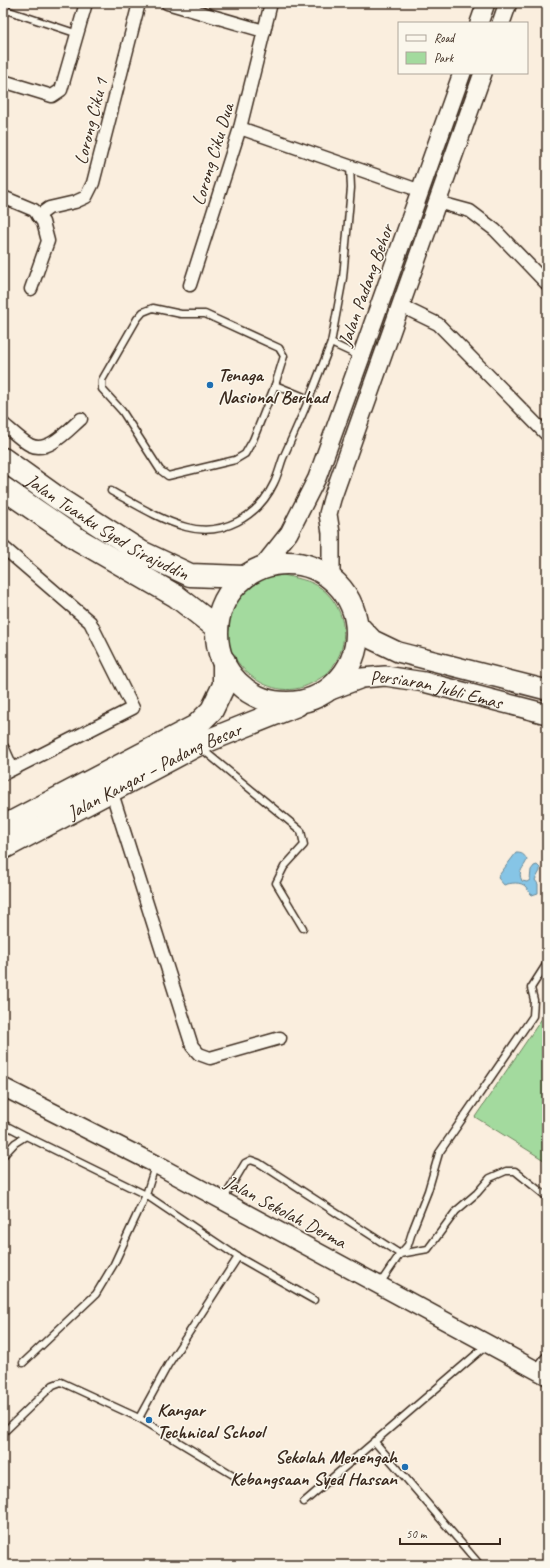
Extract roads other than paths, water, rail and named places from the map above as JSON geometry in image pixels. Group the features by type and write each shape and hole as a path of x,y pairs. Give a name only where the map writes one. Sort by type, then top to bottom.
{"highway":[{"name":"Jalan Tuanku Syed Sirajuddin","path":"3,459 59,499 141,552 190,575 253,572"},
{"name":"Jalan Tuanku Syed Sirajuddin","path":"3,488 79,540 176,596 217,628"},
{"path":"286,563 310,567 331,579 345,594 350,603 356,622 357,636 351,662 336,683 317,696 291,703 273,701 255,695 240,684 228,671 219,650 217,628 220,613 225,600 233,588 253,572 274,564 286,563"},
{"name":"Jalan Kangar – Padang Besar","path":"3,827 196,726 212,710 224,684 224,661"},
{"name":"Jalan Kangar – Padang Besar","path":"3,848 198,745 317,696"}],"main road":[{"path":"479,22 486,3"},
{"path":"501,22 508,3"},
{"name":"Jalan Padang Behor","path":"253,572 289,533 317,478 462,74"},
{"name":"Jalan Padang Behor","path":"331,579 331,533 328,514 332,499 483,74"},
{"name":"Persiaran Jubli Emas","path":"356,622 373,640 398,652 547,690"},
{"name":"Persiaran Jubli Emas","path":"317,696 362,678 385,676 424,682 547,714"},
{"name":"Jalan Sekolah Derma","path":"3,1087 155,1164 488,1344 544,1369"}],"street":[{"path":"3,81 38,93 52,96 61,90 86,3"},
{"name":"Lorong Ciku 1","path":"41,219 49,208 75,202 86,197 93,183 139,3"},
{"path":"167,3 264,31"},
{"name":"Lorong Ciku Dua","path":"190,285 240,128 271,3"},
{"path":"240,128 421,191"},
{"path":"3,197 34,210 41,219 48,241 31,289"},
{"path":"437,202 470,211 476,215 495,230 547,284"},
{"path":"401,306 438,324 547,435"},
{"path":"3,424 30,445 42,448 81,419"},
{"path":"3,749 7,771 133,708 90,622 5,551"},
{"path":"111,790 192,1046 199,1054 210,1058 280,1038"}],"lane":[{"path":"3,9 78,34"},
{"path":"112,491 168,521 187,528 203,530 224,528 236,523 251,513 265,498 274,484 280,464 331,343 343,278 351,188 350,166"},
{"path":"153,308 181,314 204,314 280,348 284,356 275,385 253,440 245,454 235,460 168,476 160,470 122,411 102,389 102,380 137,319 143,312 153,308"},
{"path":"331,343 361,357"},
{"path":"275,385 309,398"},
{"path":"198,745 301,831 304,845 284,867 276,883 302,928"},
{"path":"379,1285 408,1245 428,1190 439,1153 533,1016 534,1000 531,988 547,963"},
{"path":"3,1124 146,1195 238,1257 314,1300"},
{"path":"3,1156 15,1143 26,1136"},
{"path":"223,1201 245,1163 252,1160 259,1163 400,1254 428,1249 456,1211 477,1193 490,1178 506,1171 515,1171 547,1197"},
{"path":"23,1363 96,1294 114,1264 146,1195 155,1164"},
{"path":"139,1418 168,1365 238,1257"},
{"path":"304,1502 488,1344"},
{"path":"3,1433 53,1385 61,1382 139,1418 233,1475"},
{"path":"374,1442 480,1565"}],"water":[{"path":"516,853 523,854 527,860 520,875 522,881 527,882 530,880 531,870 534,866 537,865 540,868 535,880 538,884 538,893 532,895 524,885 518,883 504,885 498,878"}],"place":[{"name":"Tenaga Nasional Berhad","path":"210,385"},
{"name":"Kangar Technical School","path":"149,1420"},
{"name":"Sekolah Menengah Kebangsaan Syed Hassan","path":"405,1467"}]}
